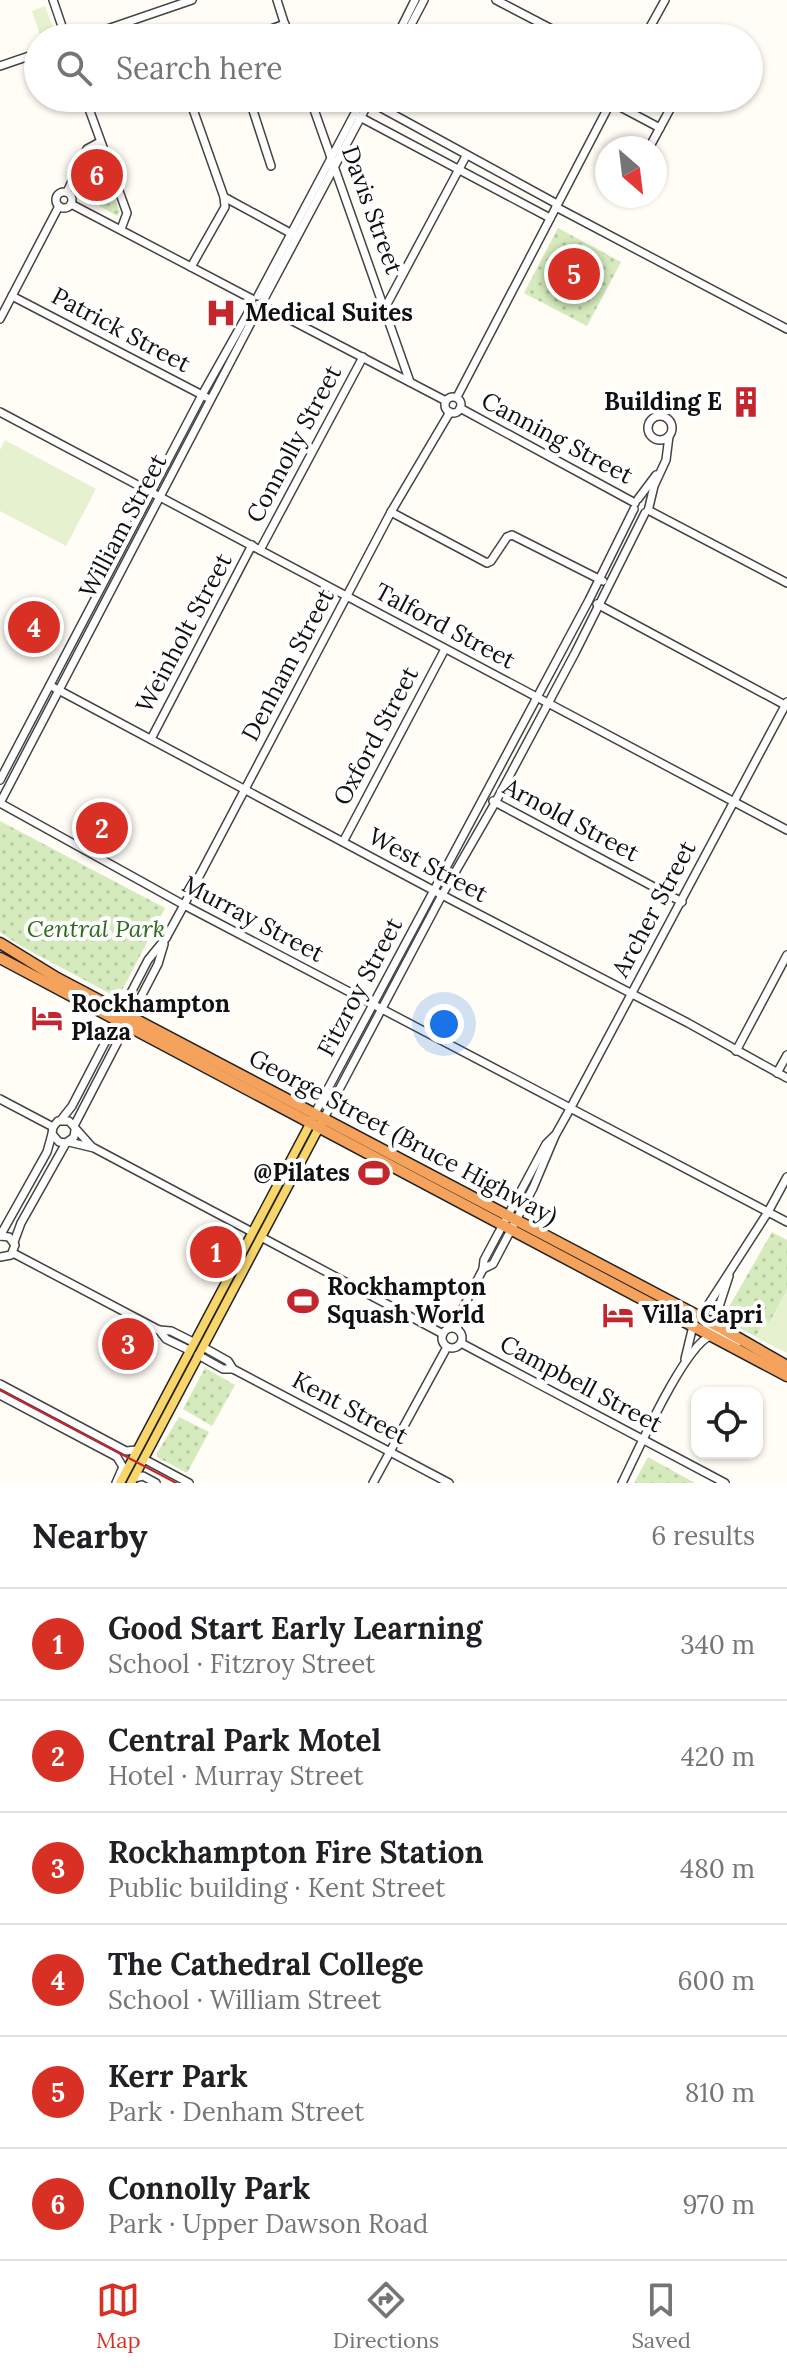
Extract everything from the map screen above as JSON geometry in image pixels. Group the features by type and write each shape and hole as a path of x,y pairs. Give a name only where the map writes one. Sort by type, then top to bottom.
{"highway":[{"name":"George Street (Bruce Highway)","path":"0,943 124,1018"},
{"name":"George Street (Bruce Highway)","path":"0,958 124,1018 697,1322 719,1327 787,1366"},
{"name":"George Street (Bruce Highway)","path":"697,1322 710,1336 787,1376"}],"main road":[{"name":"Fitzroy Street","path":"118,1483 317,1121"},
{"name":"Fitzroy Street","path":"133,1480 256,1235"},
{"name":"Kent Street","path":"191,1346 200,1351"}],"street":[{"path":"53,0 61,24"},
{"path":"122,24 192,0"},
{"path":"277,0 285,24"},
{"path":"403,24 415,0"},
{"path":"411,24 424,0"},
{"path":"496,0 542,24"},
{"path":"652,24 665,0"},
{"path":"0,66 24,58"},
{"path":"90,112 127,213 121,229"},
{"path":"191,267 225,207 194,112"},
{"path":"254,112 271,166"},
{"name":"Davis Street","path":"315,112 410,382"},
{"name":"William Street","path":"0,803 211,400 258,302 334,167 360,112"},
{"path":"389,112 556,206 787,329"},
{"path":"457,397 606,112"},
{"path":"633,112 660,128"},
{"path":"656,136 669,112"},
{"path":"358,116 550,218"},
{"name":"William Street","path":"294,235 331,158 358,116"},
{"path":"67,192 87,149 100,142"},
{"path":"385,307 466,156"},
{"path":"59,206 71,204 72,198 67,192"},
{"path":"59,206 56,196 67,192"},
{"path":"224,197 294,235"},
{"name":"Canning Street","path":"71,204 446,401"},
{"path":"0,319 59,206"},
{"name":"Patrick Street","path":"12,296 211,400"},
{"name":"William Street","path":"0,780 202,395 258,302"},
{"name":"Connolly Street","path":"260,550 363,357"},
{"path":"457,397 461,402 460,408 450,412 446,401 457,397"},
{"name":"Canning Street","path":"460,408 636,504"},
{"name":"Talford Street","path":"0,412 787,830"},
{"name":"Denham Street","path":"75,1128 148,960 166,938 391,512 450,412"},
{"path":"665,417 672,429 669,436 659,440 651,436 648,429 650,421 665,417"},
{"name":"Fitzroy Street","path":"317,1121 342,1062 372,1004 589,600 623,558 648,510 654,486 666,460 669,436"},
{"name":"Fitzroy Street","path":"317,1121 351,1066 495,803 599,605 613,553 636,504 664,458 665,452 659,440"},
{"path":"647,501 648,510 637,513 636,504 647,501"},
{"name":"Canning Street","path":"648,510 787,583"},
{"path":"391,512 487,563 512,535 604,582"},
{"name":"Weinholt Street","path":"151,739 252,545"},
{"path":"613,553 623,558"},
{"path":"589,600 786,704"},
{"name":"Oxford Street","path":"343,842 445,649"},
{"name":"West Street","path":"51,686 689,1023 787,1078"},
{"name":"Archer Street","path":"457,1329 463,1308 483,1269 493,1264 546,1144 556,1134 570,1109 786,704"},
{"name":"Arnold Street","path":"484,796 682,902"},
{"name":"Murray Street","path":"0,803 184,905 787,1222"},
{"path":"736,1051 787,955"},
{"name":"Denham Street","path":"61,1120 124,1018"},
{"path":"777,1073 787,1055"},
{"path":"342,1062 351,1066"},
{"path":"0,1099 52,1131 56,1140 94,1148 443,1334"},
{"path":"14,1242 0,1236 47,1152 52,1131 61,1120 69,1121 94,1148"},
{"path":"2,1260 13,1253 21,1223 68,1142 74,1137 75,1128"},
{"path":"683,1365 697,1322 730,1274 787,1177"},
{"name":"Kent Street","path":"13,1253 159,1330 171,1331 191,1346"},
{"path":"719,1327 716,1316 730,1274"},
{"path":"697,1322 747,1349 768,1366"},
{"path":"447,1329 457,1329 461,1333 461,1343 447,1347 442,1341 443,1334 447,1329"},
{"path":"622,1483 683,1365 701,1339 710,1336"},
{"name":"Campbell Street","path":"461,1343 725,1483"},
{"path":"373,1483 447,1347"},
{"name":"Kent Street","path":"200,1351 228,1361 233,1369 449,1483"},
{"path":"0,1384 126,1451 137,1450"},
{"path":"0,1395 117,1457 123,1467 118,1483"},
{"path":"144,1459 189,1483"},
{"path":"133,1480 143,1476 156,1483"}],"green space":[{"path":"45,6 52,24 36,24 32,11"},
{"path":"97,158 101,160 120,212 117,216 83,196 81,190"},
{"path":"558,228 621,262 587,326 524,293"},
{"path":"5,440 96,489 66,546 0,511 0,450"},
{"name":"Central Park","path":"0,821 165,908 118,998 0,932"},
{"path":"772,1232 787,1240 787,1353 722,1319"},
{"path":"787,1289 787,1353 756,1337 764,1320 769,1323"},
{"path":"205,1368 235,1385 212,1426 183,1409"},
{"path":"179,1417 209,1432 187,1473 157,1457"},
{"path":"648,1457 695,1483 634,1483"}],"railway":[{"path":"0,1390 176,1483"}],"place":[{"name":"Connolly Park","path":"97,175"},
{"name":"Kerr Park","path":"574,274"},
{"name":"Medical Suites","path":"221,313"},
{"name":"Building E","path":"746,402"},
{"name":"The Cathedral College","path":"34,627"},
{"name":"Central Park Motel","path":"102,828"},
{"name":"Rockhampton Plaza","path":"47,1018"},
{"name":"@Pilates","path":"374,1173"},
{"name":"Good Start Early Learning","path":"216,1252"},
{"name":"Rockhampton Squash World","path":"303,1301"},
{"name":"Villa Capri","path":"618,1315"},
{"name":"Rockhampton Fire Station","path":"128,1344"}]}
